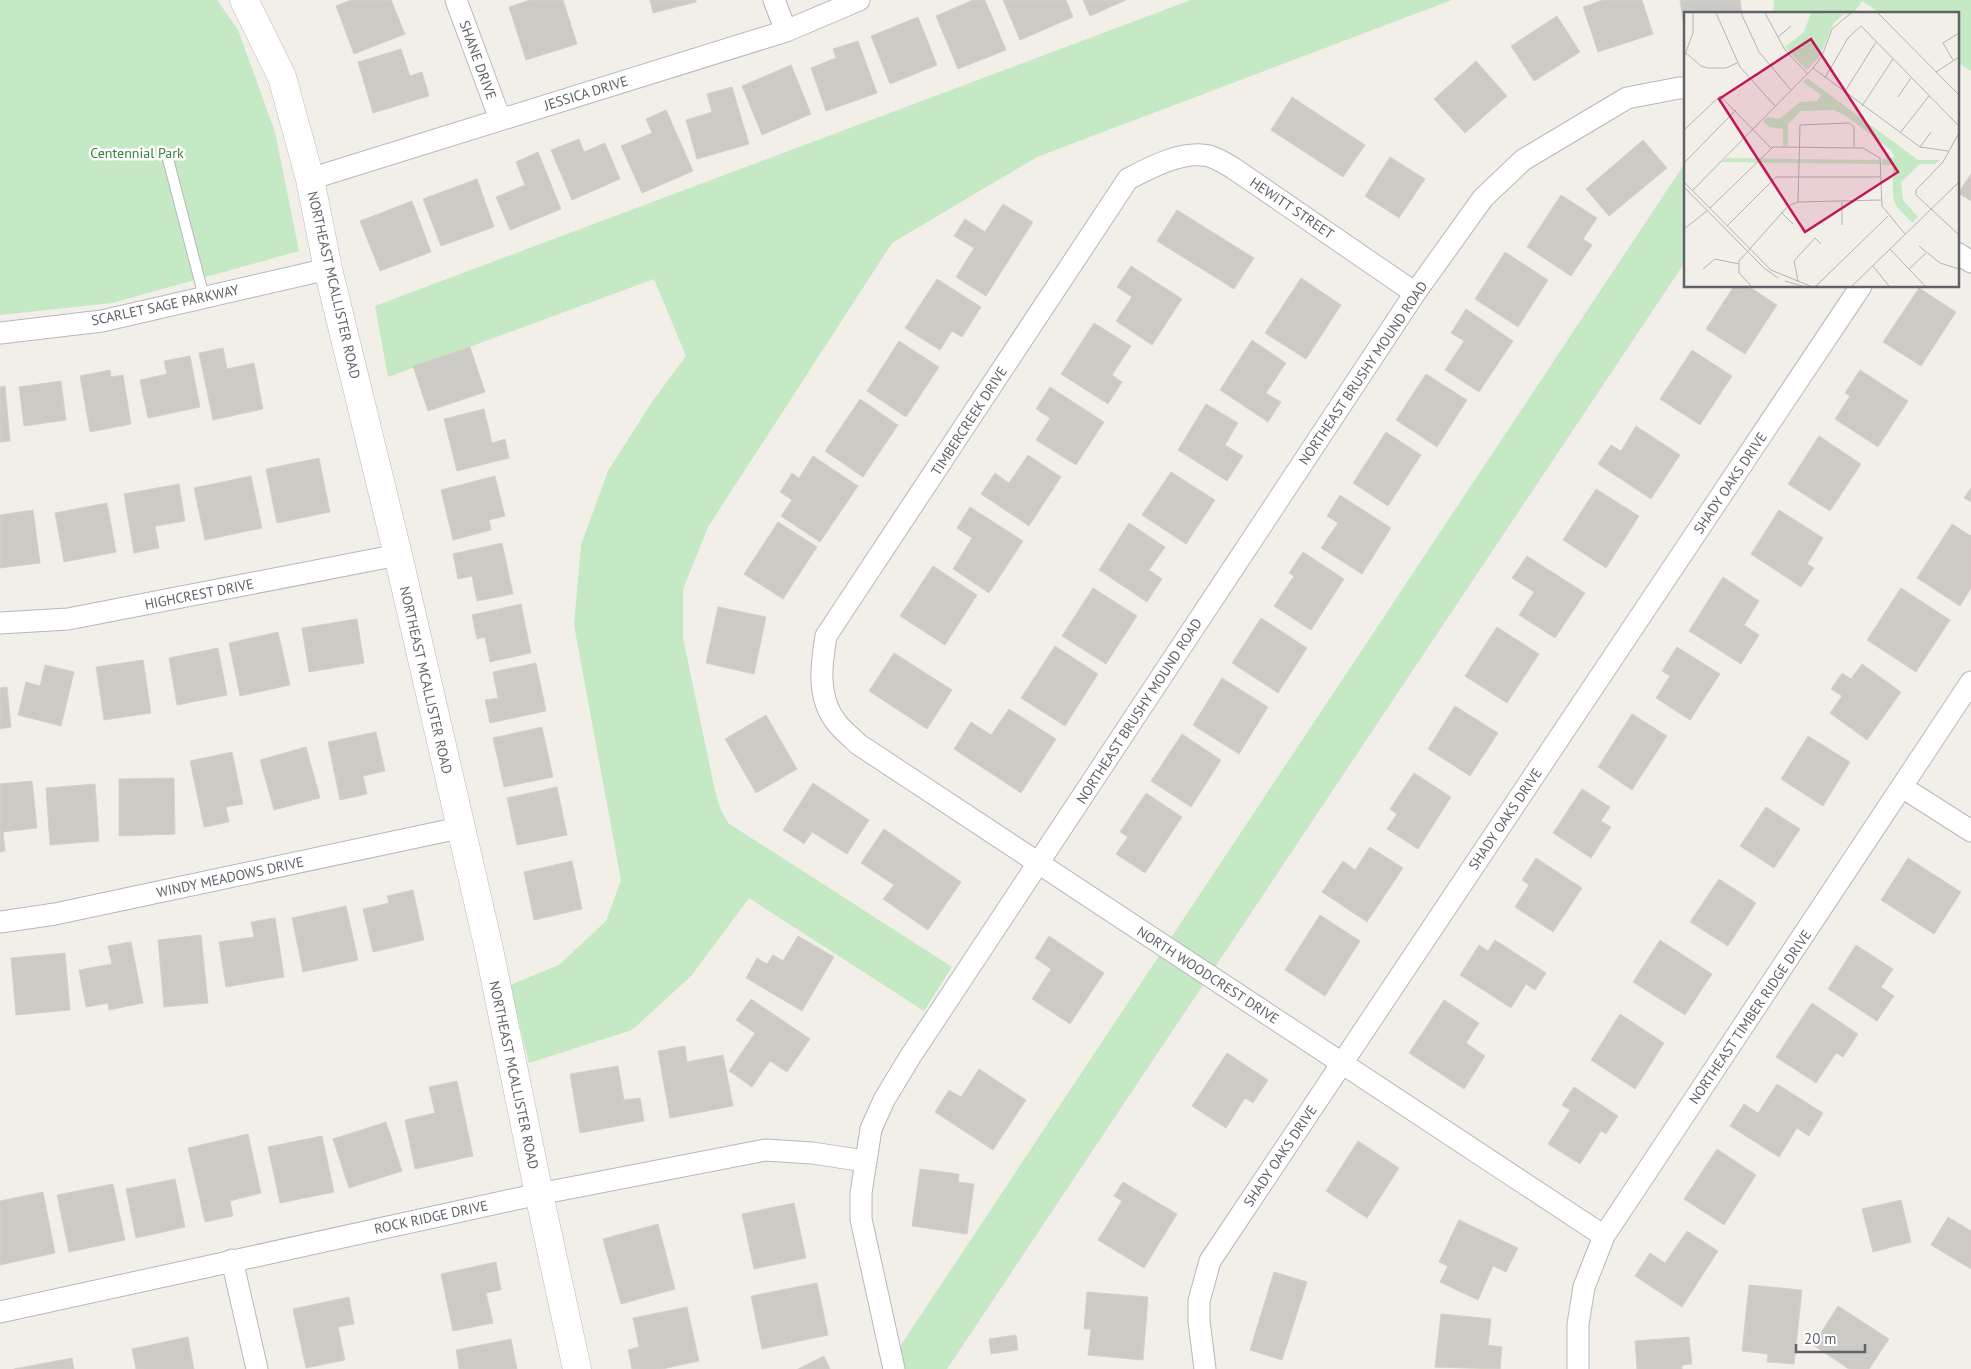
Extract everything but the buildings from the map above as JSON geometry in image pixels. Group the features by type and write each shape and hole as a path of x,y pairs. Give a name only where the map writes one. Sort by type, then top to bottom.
{"street":[{"name":"NORTHEAST MCALLISTER ROAD","path":"244,0 282,77 310,179 328,269 398,555 489,949 577,1369"},
{"name":"SHANE DRIVE","path":"456,0 500,119"},
{"path":"774,0 786,31"},
{"name":"JESSICA DRIVE","path":"310,179 786,31 859,0"},
{"name":"NORTHEAST BRUSHY MOUND ROAD","path":"894,1369 861,1219 861,1193 871,1129 884,1100 910,1057 1415,293 1483,198 1523,160 1627,98 1684,88"},
{"name":"HEWITT STREET","path":"1159,163 1188,156 1209,156 1234,168 1415,293"},
{"name":"TIMBERCREEK DRIVE","path":"825,701 821,669 826,636 1128,179 1159,163"},
{"path":"1958,253 1971,262"},
{"name":"SCARLET SAGE PARKWAY","path":"0,333 102,321 328,269"},
{"name":"SHADY OAKS DRIVE","path":"1206,1369 1199,1321 1199,1301 1210,1261 1860,288"},
{"name":"HIGHCREST DRIVE","path":"0,623 68,619 398,555"},
{"name":"NORTHEAST TIMBER RIDGE DRIVE","path":"1578,1369 1578,1324 1584,1287 1604,1236 1971,682"},
{"name":"NORTH WOODCREST DRIVE","path":"825,701 836,722 858,744 1604,1236"},
{"path":"1902,787 1971,832"},
{"name":"WINDY MEADOWS DRIVE","path":"0,922 55,914 460,828"},
{"name":"ROCK RIDGE DRIVE","path":"0,1312 539,1194 765,1150 812,1153 865,1161"},
{"path":"232,1260 257,1369"}],"lane":[{"path":"167,155 204,298"}],"green space":[{"name":"Centennial Park","path":"0,0 217,0 238,30 275,132 299,251 112,303 0,315"},
{"path":"1191,0 1452,0 1037,157 892,243 708,527 683,589 683,638 715,791 720,808 728,823 952,967 924,1011 749,898 692,975 632,1030 529,1063 510,985 559,965 606,921 621,880 574,625 581,545 608,471 652,402 686,356 654,279 388,377 375,306"},
{"path":"1774,0 1971,0 1971,71 1958,63 1958,12 1879,12 1862,1 1854,12 1773,12"},
{"path":"1684,165 1684,264 947,1369 885,1369"}]}
